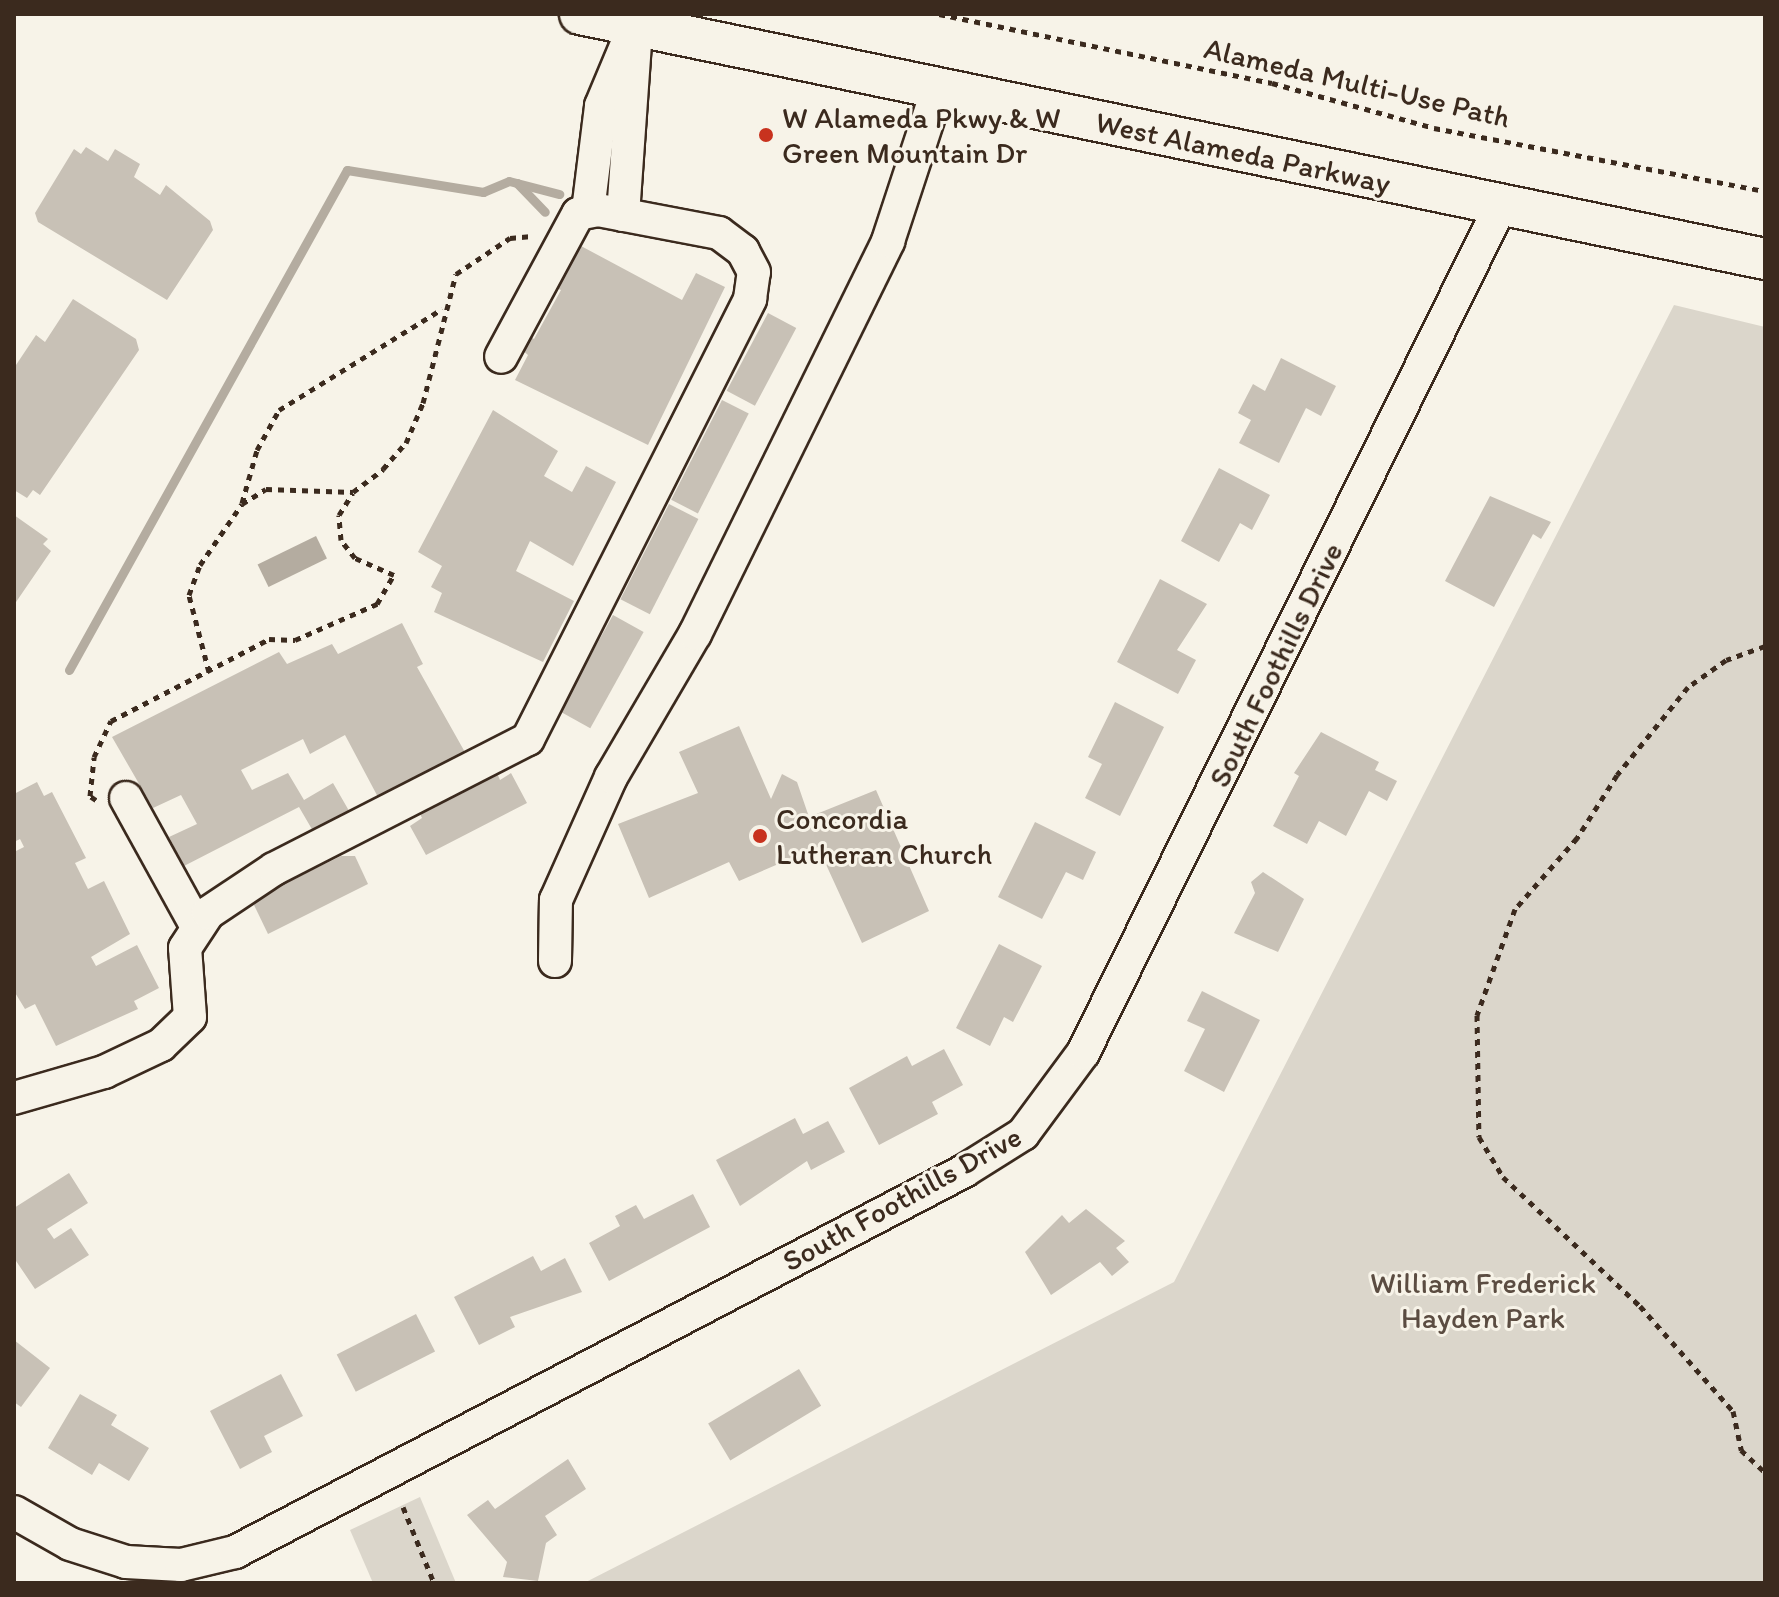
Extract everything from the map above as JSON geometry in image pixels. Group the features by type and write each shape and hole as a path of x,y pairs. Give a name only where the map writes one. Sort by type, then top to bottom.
{"main road":[{"name":"West Alameda Parkway","path":"580,14 636,20 938,89 1500,207 1765,259"}],"street":[{"path":"501,357 561,235 588,211 601,106 636,20"},
{"path":"623,215 636,20"},
{"path":"555,961 556,900 611,777 695,634 888,241 938,89"},
{"name":"South Foothills Drive","path":"14,1512 70,1544 126,1562 181,1565 235,1552 1023,1134 1083,1053 1500,207"},
{"path":"14,1098 82,1078 150,1052 183,1029 191,1009 185,948 196,925 274,869 512,750 534,732 755,283 750,262 729,238 623,215 588,211"},
{"path":"117,803 196,925"}],"path":[{"name":"Alameda Multi-Use Path","path":"939,14 1272,83 1434,128 1765,191"},
{"path":"117,803 90,796 94,757 111,721 269,639 295,640 377,604 394,575 355,558 341,540 339,515 353,492 406,443 423,403 443,309 456,274 510,238 535,236 541,226"},
{"path":"209,672 189,595 200,565 242,504 257,450 279,410 443,309"},
{"path":"242,504 266,489 353,492"},
{"path":"1765,646 1726,660 1688,687 1617,775 1577,838 1515,909 1477,1015 1479,1137 1503,1177 1640,1306 1733,1411 1741,1450 1765,1472"},
{"path":"403,1507 434,1583"}],"green space":[{"name":"William Frederick Hayden Park","path":"1674,305 1765,327 1765,1583 584,1583 1174,1282"},
{"path":"420,1497 456,1583 373,1583 350,1530"}],"shaded area":[{"path":"316,536 327,558 269,587 258,564"}],"building":[{"path":"86,147 108,161 115,149 140,164 134,177 160,195 166,185 210,221 213,230 167,300 38,222 35,213 74,149 81,154"},
{"path":"581,246 682,300 696,273 725,287 648,445 515,380 528,355 521,349 529,336 534,339 561,290 553,287 560,272 566,275"},
{"path":"73,299 136,339 139,350 40,495 33,490 27,498 14,490 14,368 36,335 45,342"},
{"path":"768,313 796,328 755,406 727,391"},
{"path":"1281,358 1336,386 1321,416 1306,408 1279,463 1239,443 1251,420 1238,413 1253,384 1265,391"},
{"path":"722,400 749,414 698,513 671,500"},
{"path":"493,410 558,451 544,476 572,492 586,466 616,482 573,566 530,541 516,571 574,601 543,662 434,612 442,593 431,587 442,566 418,552"},
{"path":"1219,468 1270,495 1252,530 1240,523 1219,562 1181,541"},
{"path":"1490,496 1551,522 1541,539 1533,534 1494,607 1445,581"},
{"path":"669,504 698,519 650,614 620,599"},
{"path":"14,515 48,539 43,544 51,551 14,605"},
{"path":"1160,579 1207,604 1177,650 1196,660 1178,694 1117,662"},
{"path":"613,615 644,632 590,728 560,711"},
{"path":"402,623 423,664 417,667 466,754 379,799 345,735 310,754 303,739 241,770 252,790 288,773 304,800 333,783 352,816 313,831 299,807 184,866 169,837 197,824 181,795 153,808 112,737 279,652 287,664 332,644 338,654"},
{"path":"1115,702 1164,727 1120,816 1085,798 1102,764 1088,757"},
{"name":"Concordia Lutheran Church","path":"739,726 771,799 782,774 797,782 809,817 876,790 929,911 862,943 818,847 739,881 729,862 649,898 618,824 698,793 679,752"},
{"path":"1321,732 1379,762 1375,770 1397,781 1387,801 1369,791 1346,836 1319,821 1307,844 1273,826 1299,776 1294,773"},
{"path":"497,773 500,780 511,773 527,803 426,855 410,826 422,818 419,812"},
{"path":"37,782 44,796 52,792 86,858 75,863 88,889 104,881 130,934 91,957 96,966 137,945 159,988 134,1001 138,1009 56,1046 35,1004 25,1009 14,991 14,852 24,847 20,839 14,842 14,794"},
{"path":"1035,822 1096,852 1083,880 1066,872 1042,919 998,897"},
{"path":"341,856 355,856 368,884 268,934 254,905 264,894"},
{"path":"1263,872 1304,899 1278,952 1234,933 1255,893 1251,882"},
{"path":"999,944 1042,966 1013,1022 1004,1017 990,1046 956,1028"},
{"path":"1202,991 1260,1020 1224,1092 1184,1071 1205,1029 1187,1021"},
{"path":"944,1049 963,1085 932,1102 938,1114 879,1145 849,1088 907,1056 912,1066"},
{"path":"795,1118 803,1134 828,1121 845,1152 811,1170 807,1161 740,1206 716,1160"},
{"path":"69,1173 88,1203 47,1229 54,1239 71,1228 89,1255 35,1289 14,1258 14,1208"},
{"path":"693,1194 710,1227 609,1281 589,1243 620,1226 615,1216 636,1205 644,1219"},
{"path":"1086,1209 1125,1241 1116,1248 1129,1262 1112,1276 1100,1262 1051,1295 1025,1252 1062,1215 1069,1223"},
{"path":"533,1256 541,1271 565,1258 582,1292 510,1317 515,1327 479,1345 454,1297"},
{"path":"416,1314 435,1351 356,1392 337,1354"},
{"path":"14,1340 50,1368 21,1407 14,1402"},
{"path":"799,1369 821,1406 730,1460 708,1424"},
{"path":"281,1374 303,1416 264,1436 272,1452 240,1469 210,1411"},
{"path":"80,1394 117,1415 111,1425 149,1448 129,1481 99,1463 92,1475 48,1448"},
{"path":"568,1459 586,1489 545,1516 557,1535 546,1543 538,1581 503,1577 507,1562 467,1515 488,1500 495,1509"}],"waterway":[{"path":"69,670 347,170 483,192 509,181 559,194"},
{"path":"517,183 545,212"}],"place":[{"name":"W Alameda Pkwy & W Green Mountain Dr","path":"766,135"},
{"name":"Concordia Lutheran Church","path":"760,836"}]}
